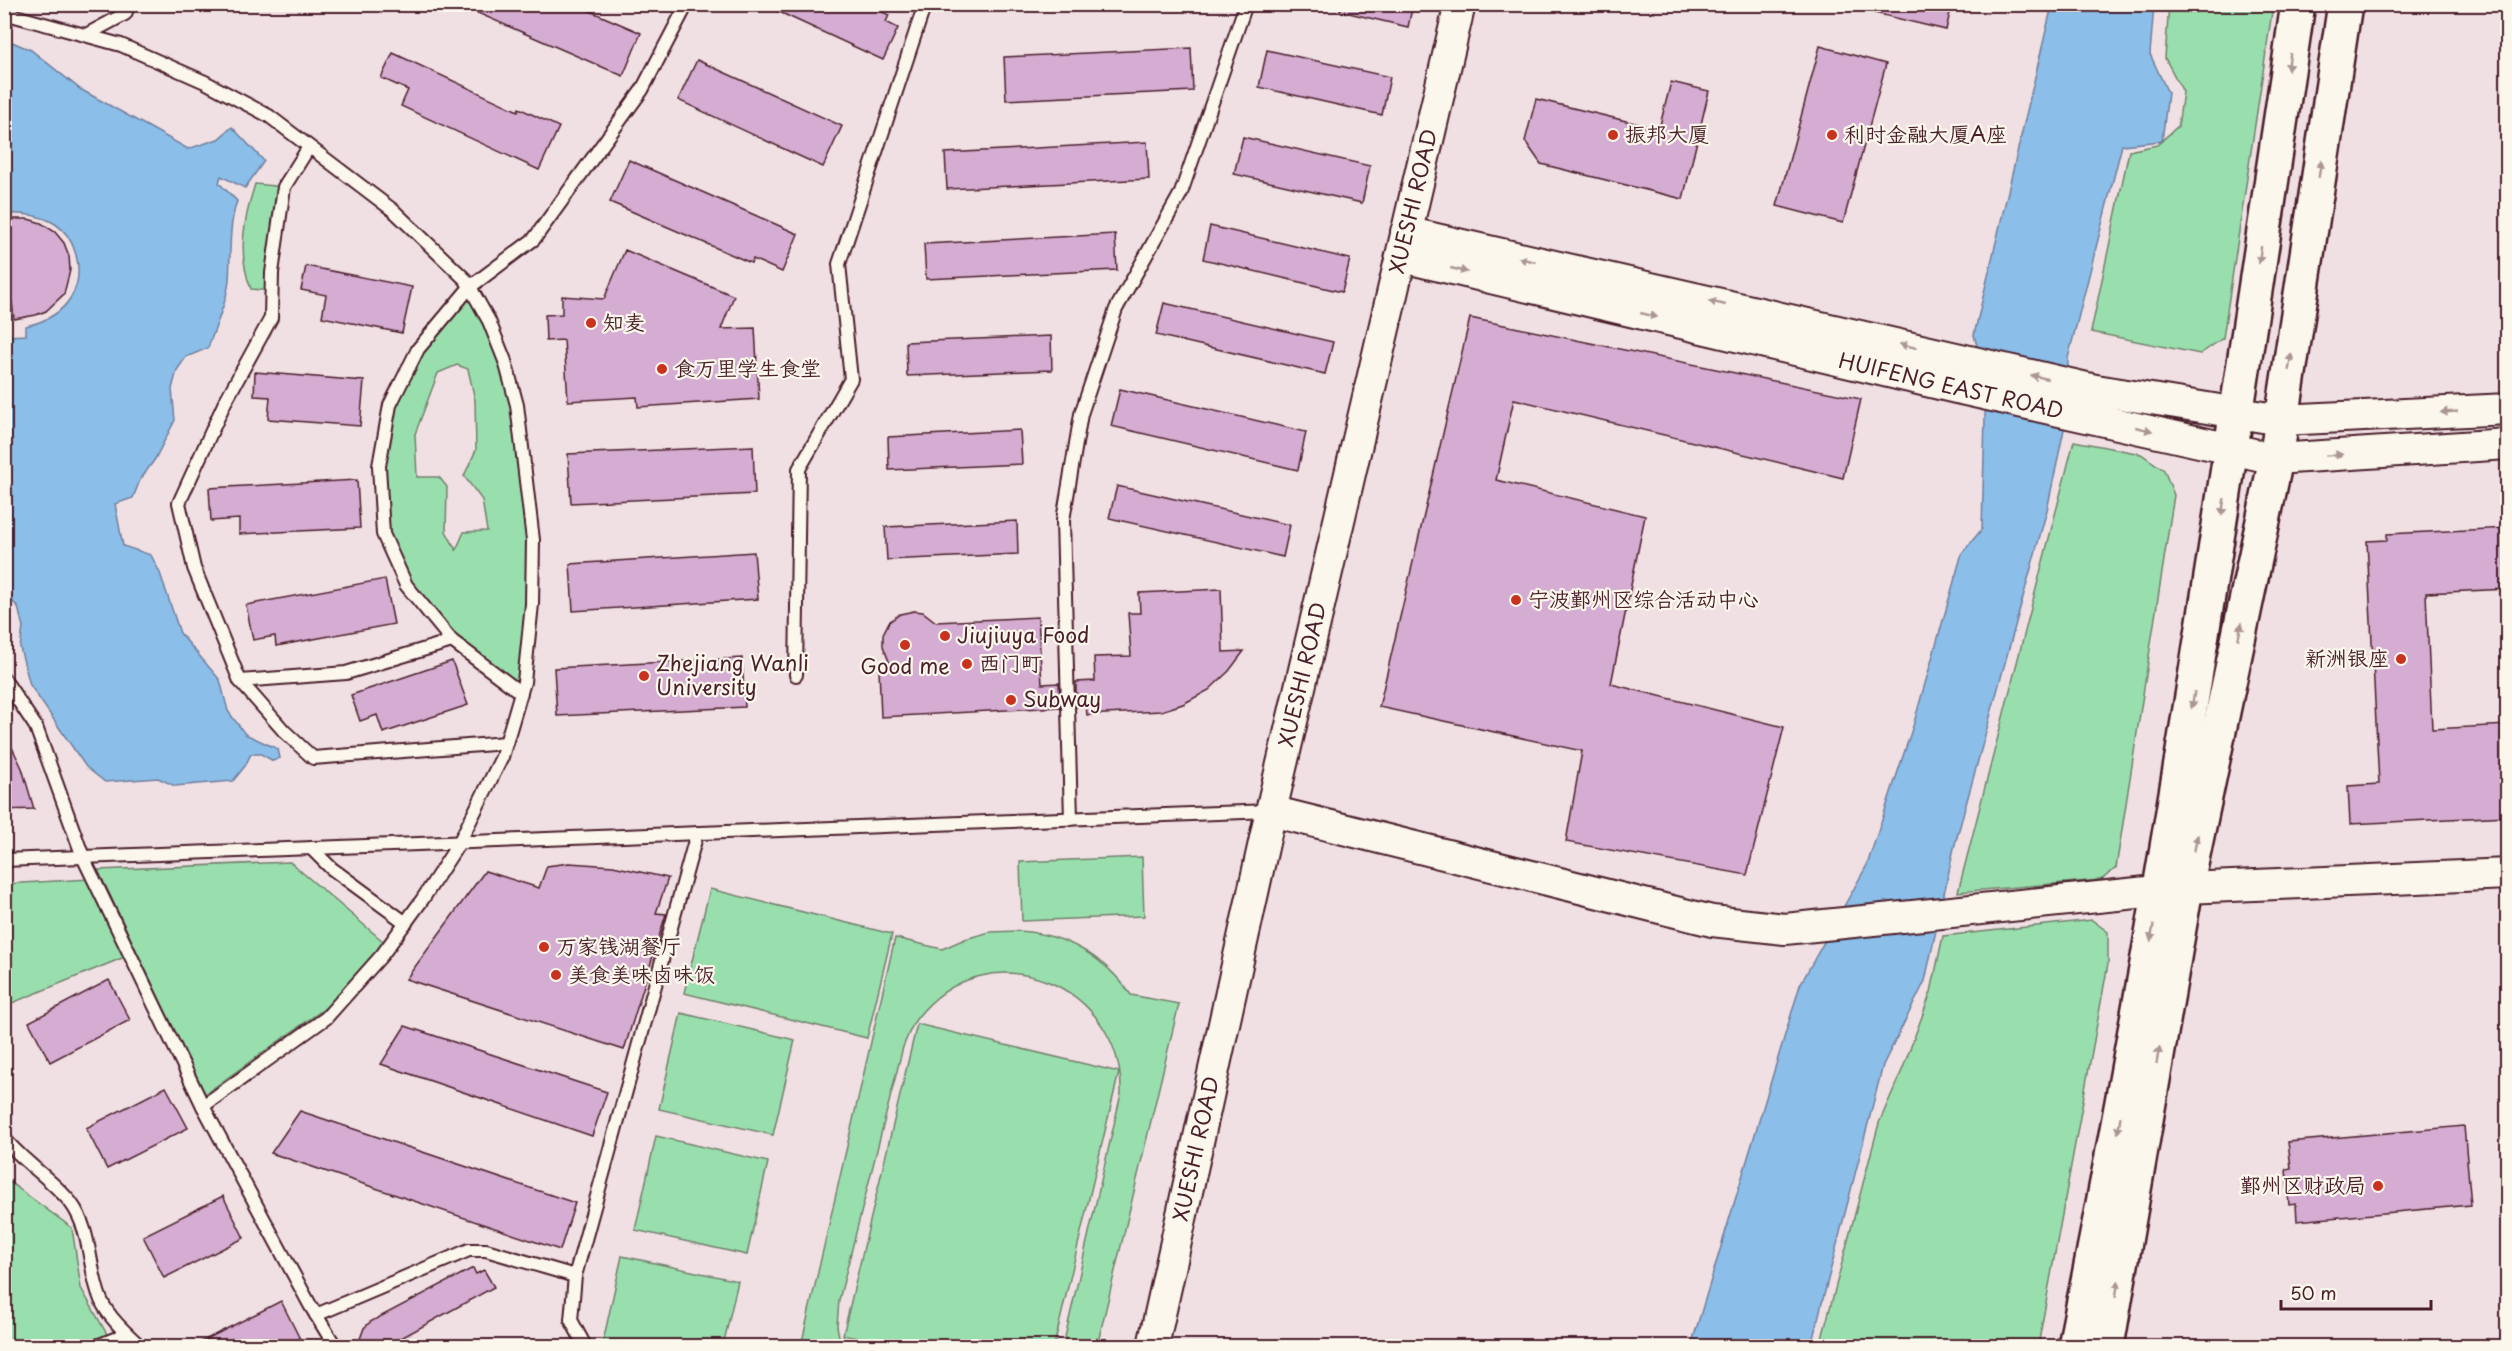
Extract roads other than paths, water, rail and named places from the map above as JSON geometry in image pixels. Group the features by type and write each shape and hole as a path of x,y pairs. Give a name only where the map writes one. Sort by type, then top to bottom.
{"main road":[{"path":"2107,1347 2173,889 2196,684 2298,4"},
{"path":"2075,1347 2112,1164 2173,889 2276,459 2345,4"}],"street":[{"name":"XUESHI ROAD","path":"1153,1347 1272,811 1460,4"},
{"name":"HUIFENG EAST ROAD","path":"1404,244 1965,359 2231,449 2276,459 2508,444"},
{"name":"HUIFENG EAST ROAD","path":"1404,244 1956,388 2091,403 2237,412 2281,420 2508,409"},
{"path":"1272,811 1712,921 1785,929 2173,889 2508,873"}],"lane":[{"path":"86,35 125,14 129,4"},
{"path":"521,693 452,641 406,585 383,534 379,466 390,405 418,349 470,287 534,238 642,90 687,4"},
{"path":"796,675 799,469 851,379 839,264 925,4"},
{"path":"1071,819 1063,520 1081,414 1116,309 1180,193 1230,58 1246,4"},
{"path":"4,13 121,45 205,82 269,116 394,211 466,280 489,321 505,361 517,405 533,540 532,604 521,693 502,757 459,843 382,955 326,1018 203,1106"},
{"path":"309,147 284,187 272,273 271,318 225,402 179,502 194,568 240,681 284,731 314,758 506,743"},
{"path":"240,681 346,673 452,641"},
{"path":"4,679 36,727 83,856 203,1106 335,1347"},
{"path":"4,860 1272,811"},
{"path":"585,1347 571,1320 575,1276 697,833"},
{"path":"311,848 331,868 406,922"},
{"path":"4,1138 71,1203 85,1228 90,1267 102,1303 140,1347"},
{"path":"316,1315 469,1250 486,1250 575,1276"},
{"path":"97,1347 127,1334"}],"water":[{"path":"2052,5 2154,5 2150,54 2168,93 2162,141 2122,145 2068,358 2066,420 2047,510 1954,848 1925,981 1883,1065 1811,1346 1691,1346 1800,985 1867,865 1913,726 1962,553 1982,529 1986,380 1974,335"},
{"path":"5,39 31,50 80,89 188,149 218,139 232,127 264,161 245,188 221,176 219,183 237,201 231,230 228,288 223,306 208,348 186,357 177,370 172,389 175,420 155,459 140,480 133,498 115,504 123,546 151,555 160,573 180,633 220,680 228,711 245,734 278,749 280,758 273,761 261,754 251,754 233,781 175,786 158,778 105,782 86,767 30,685 20,648 23,627 18,607 5,594 5,336 26,335 26,326 46,320 57,313 71,297 78,276 78,265 72,244 59,227 33,215 5,214"}],"place":[{"name":"振邦大厦","path":"1613,135"},
{"name":"利时金融大厦A座","path":"1832,135"},
{"name":"知麦","path":"591,323"},
{"name":"食万里学生食堂","path":"662,369"},
{"name":"宁波鄞州区综合活动中心","path":"1516,600"},
{"name":"Jiujiuya Food","path":"945,636"},
{"name":"Good me","path":"905,645"},
{"name":"新洲银座","path":"2401,659"},
{"name":"西门町","path":"967,664"},
{"name":"Zhejiang Wanli University","path":"644,676"},
{"name":"Subway","path":"1011,700"},
{"name":"万家钱湖餐厅","path":"544,947"},
{"name":"美食美味卤味饭","path":"556,975"},
{"name":"鄞州区财政局","path":"2378,1186"}]}
